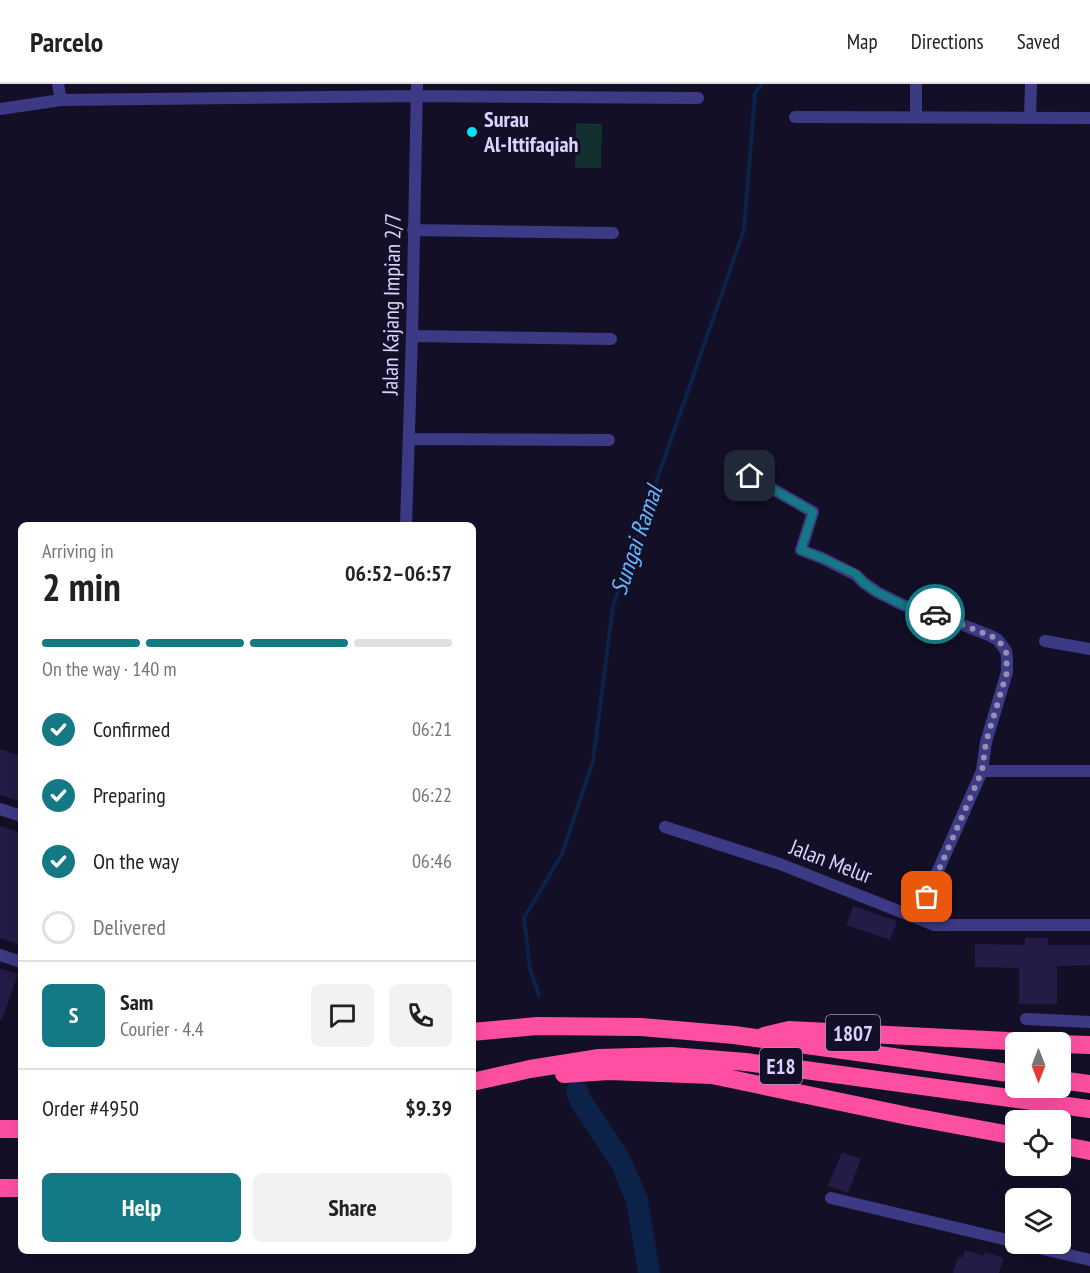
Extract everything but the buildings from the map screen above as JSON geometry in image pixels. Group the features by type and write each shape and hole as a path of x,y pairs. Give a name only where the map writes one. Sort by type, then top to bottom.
{"highway":[{"name":"E18","path":"476,1032 537,1026 641,1027 753,1038 1005,1072"},
{"name":"1807","path":"753,1038 789,1030 1005,1041"},
{"path":"1071,1044 1090,1045"},
{"name":"E18","path":"476,1082 530,1069 599,1058 671,1056 746,1062 1090,1109"},
{"path":"476,1083 609,1071 712,1076 1005,1134"},
{"path":"1071,1081 1090,1084"},
{"path":"0,1129 18,1129"},
{"path":"1071,1146 1090,1149"},
{"path":"0,1188 18,1188"}],"street":[{"path":"58,84 61,100"},
{"path":"916,84 916,117"},
{"path":"1030,118 1031,84"},
{"path":"0,109 61,100 417,90 698,98"},
{"name":"Jalan Kajang Impian 2/7","path":"406,522 417,90"},
{"path":"795,117 1090,118"},
{"path":"413,230 613,233"},
{"path":"412,336 611,339"},
{"path":"409,439 609,440"},
{"path":"750,476 813,512 801,550 856,574 877,592 903,605 938,615 991,636 1002,645 1007,658 1007,672 986,742 982,771 917,918"},
{"path":"1045,642 1090,649"},
{"path":"982,771 1090,771"},
{"path":"0,809 18,815"},
{"name":"Jalan Melur","path":"665,826 780,864 934,925 1090,925"},
{"path":"0,955 18,961"},
{"path":"1026,1019 1090,1022"},
{"path":"831,1198 1005,1239"},
{"path":"1064,1254 1090,1260"}],"green space":[{"path":"576,123 602,124 601,168 575,168"}],"waterway":[{"name":"Sungai Ramal","path":"539,995 530,969 524,918 562,854 593,761 613,606 744,230 755,93 762,84"},
{"name":"Sungai Ramal","path":"577,1091 581,1101 621,1162 637,1200 649,1273"}],"way so far":[{"path":"927,897 982,771 986,742 1008,665 1006,651 998,640 935,614"}],"place":[{"name":"Surau Al-Ittifaqiah","path":"472,132"}],"route":[{"path":"750,476 813,512 801,550 856,574 877,592 903,605 935,614"}]}
